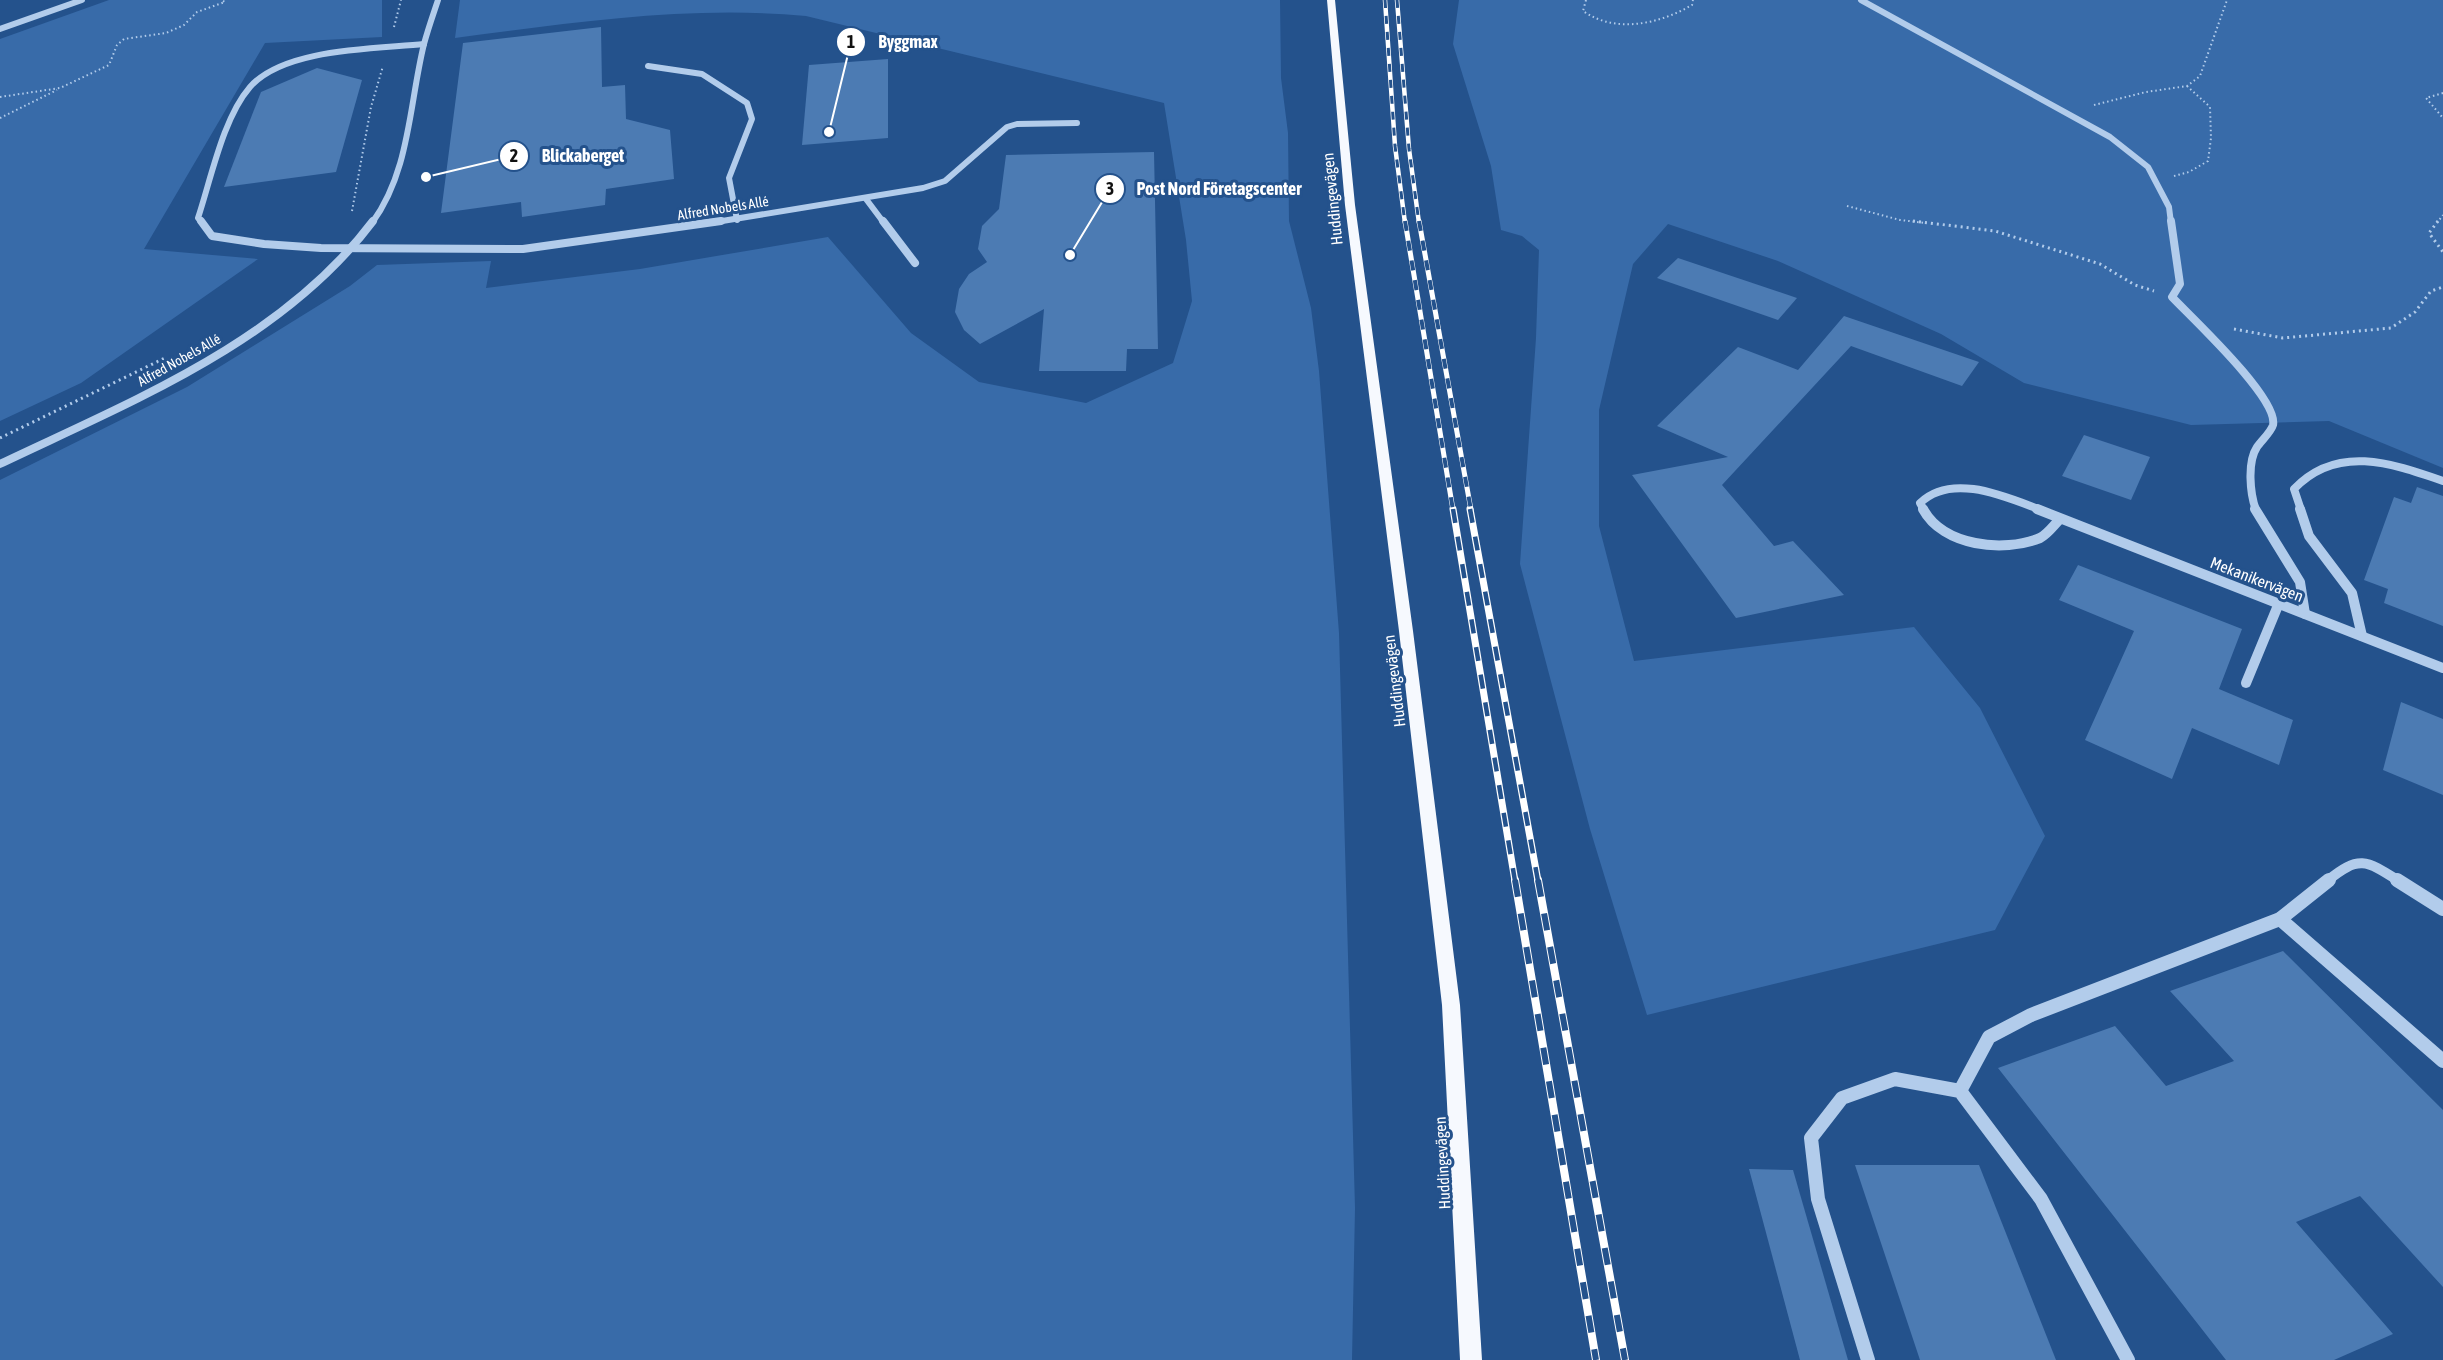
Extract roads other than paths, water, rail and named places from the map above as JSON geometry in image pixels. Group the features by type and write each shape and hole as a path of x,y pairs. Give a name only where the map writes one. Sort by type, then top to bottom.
{"main road":[{"name":"Huddingevägen","path":"1331,0 1350,205 1406,631 1451,1005 1471,1360"}],"street":[{"path":"0,29 82,0"},
{"name":"Alfred Nobels Allé","path":"0,464 139,397 243,340 316,283 351,249 385,205 401,165 424,44 438,0"},
{"path":"1861,0 2110,137 2148,167 2169,207 2180,284 2172,297 2259,389 2273,413 2273,426 2255,450 2251,477 2255,507 2300,582 2305,614"},
{"path":"351,249 264,244 212,236 198,218 234,116 251,86 279,68 306,57 424,44"},
{"path":"648,66 702,74 747,103 752,119 729,178 737,220"},
{"name":"Alfred Nobels Allé","path":"351,249 523,249 737,220 866,199 923,188 945,181 965,166 1007,127 1017,124 1077,123"},
{"path":"866,199 915,263"},
{"path":"2362,636 2352,593 2309,536 2294,489 2314,470 2354,460 2399,466 2443,481"},
{"name":"Mekanikervägen","path":"2060,519 2042,537 1991,546 1960,538 1937,527 1925,517 1920,503 1928,495 1940,489 1967,489 2003,497 2279,603 2443,668"},
{"path":"2246,683 2279,603"},
{"path":"1960,1091 1989,1037 2031,1015 2280,919 2348,864 2366,863 2443,909"},
{"path":"2280,919 2443,1061"},
{"path":"1868,1360 1818,1199 1811,1138 1842,1098 1894,1080 1960,1091 2042,1199 2128,1360"}],"railway":[{"path":"1385,0 1395,146 1405,223"},
{"path":"1397,0 1409,149 1419,223"},
{"path":"1405,221 1453,510"},
{"path":"1419,221 1471,510"},
{"path":"1453,509 1515,881"},
{"path":"1470,509 1538,881"},
{"path":"1515,880 1596,1360"},
{"path":"1538,880 1625,1360"}],"place":[{"name":"Byggmax","path":"829,132"},
{"name":"Blickaberget","path":"426,177"},
{"name":"Post Nord Företagscenter","path":"1070,255"}]}
